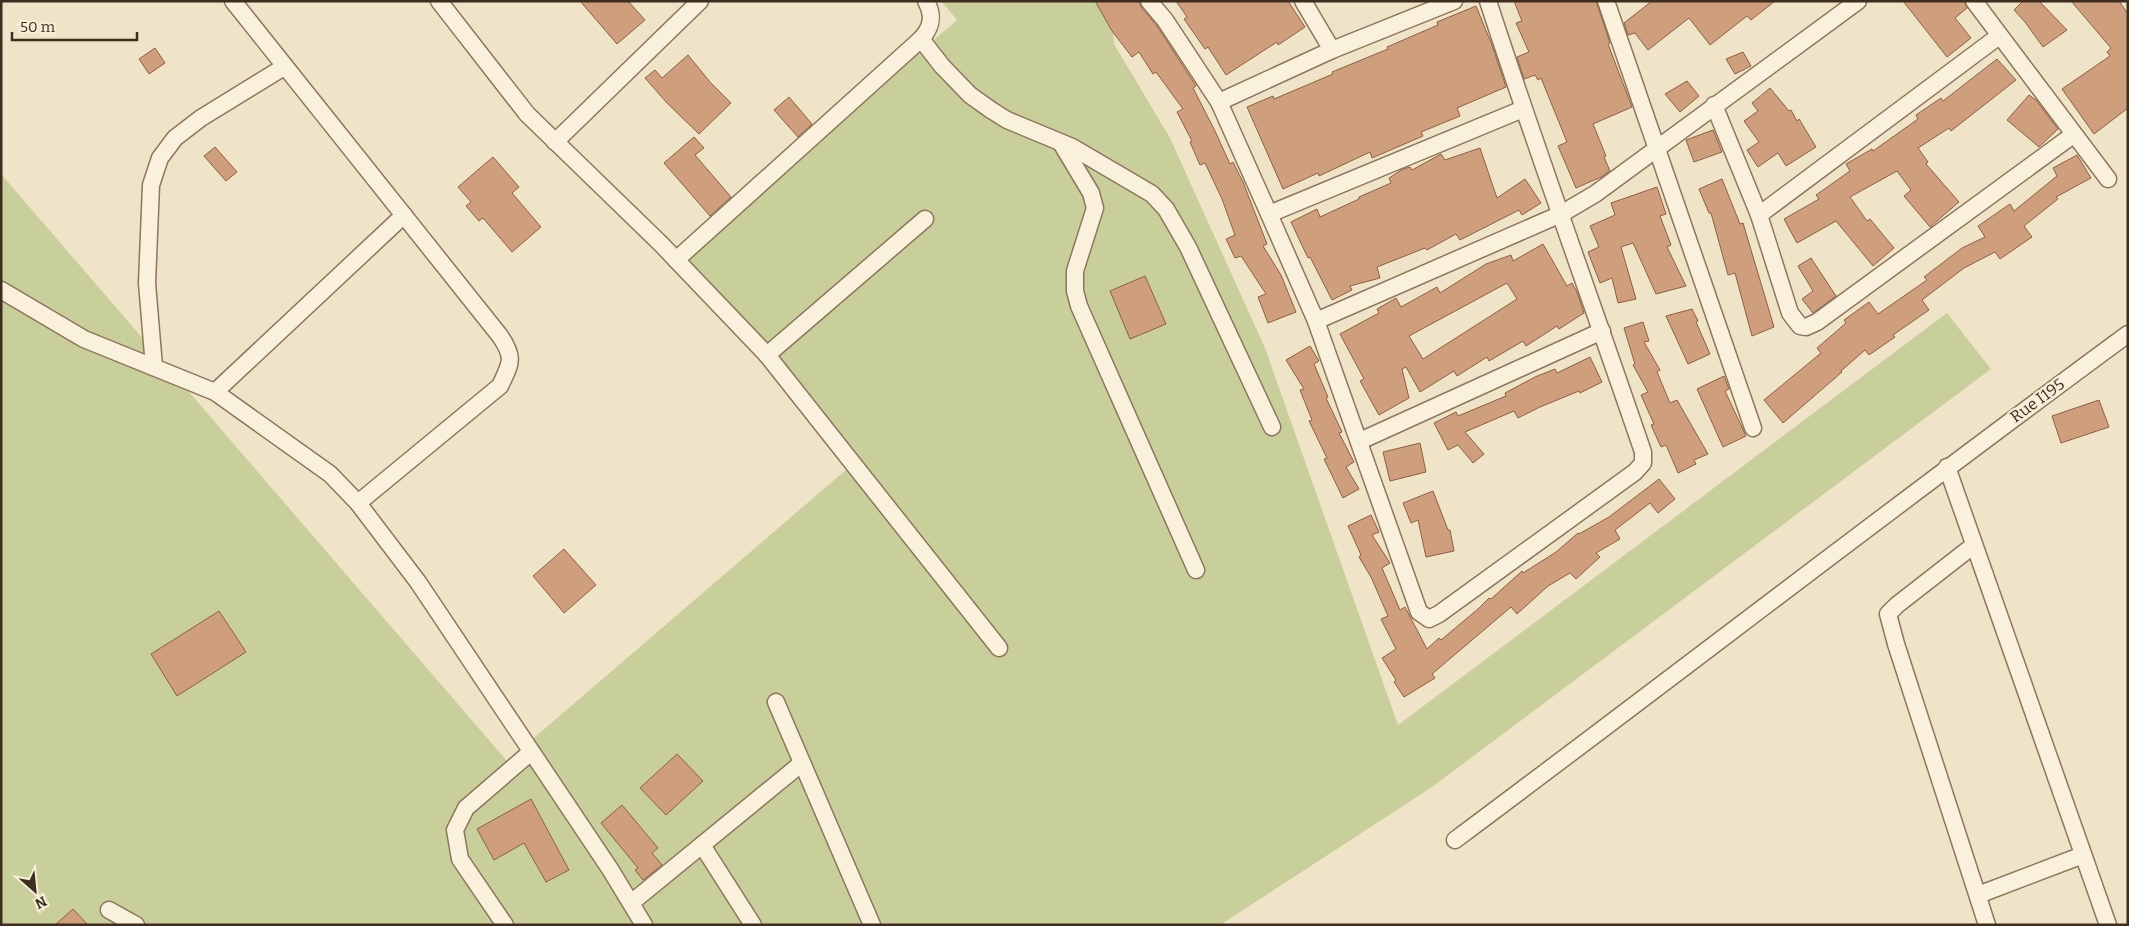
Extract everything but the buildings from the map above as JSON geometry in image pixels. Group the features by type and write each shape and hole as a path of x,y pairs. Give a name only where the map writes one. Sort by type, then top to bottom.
{"street":[{"path":"233,1 510,351 508,368 500,386 358,503"},
{"path":"439,1 527,114 676,260 767,355 999,648"},
{"path":"555,142 700,1"},
{"path":"676,260 921,40 928,32 932,20 926,1"},
{"path":"1149,1 1165,20 1219,102 1316,321 1419,612 1429,619 1635,472 1643,463 1643,452 1523,109 1488,1"},
{"path":"1302,1 1332,50"},
{"path":"1219,102 1332,50 1454,1"},
{"path":"1606,1 1753,428"},
{"path":"1316,321 1561,214 1595,194 1858,1"},
{"path":"1974,1 2108,179"},
{"path":"1759,215 1999,36"},
{"path":"921,40 942,66 970,95 1007,120 1072,147 1152,194 1166,209 1188,247 1272,427"},
{"path":"154,367 147,283 151,185 160,158 175,138 201,118 284,67"},
{"path":"1714,105 1759,215 1790,313 1800,326 1806,327 1817,322 2073,135"},
{"path":"1269,214 1523,109"},
{"path":"1061,143 1091,193 1095,208 1075,270 1075,291 1079,306 1196,570"},
{"path":"215,392 404,215"},
{"path":"767,355 925,219"},
{"path":"1,290 84,339 215,392 330,474 358,503 418,582 644,925"},
{"path":"1360,442 1602,331"},
{"name":"Rue I195","path":"1455,840 1695,660 1947,467 2127,335"},
{"path":"1947,467 2108,925"},
{"path":"1974,545 1897,604 1888,614 1987,925"},
{"path":"776,702 872,925"},
{"path":"505,925 460,859 455,830 466,808 531,752"},
{"path":"631,903 802,763"},
{"path":"702,845 753,925"},
{"path":"1978,895 2083,855"},
{"path":"109,910 136,925"}],"green space":[{"path":"941,1 1111,1 1114,44 1170,138 1265,348 1398,725 1947,313 1991,369 1432,787 1220,925 1,925 1,174 507,761 854,463 678,260 957,20"}]}
